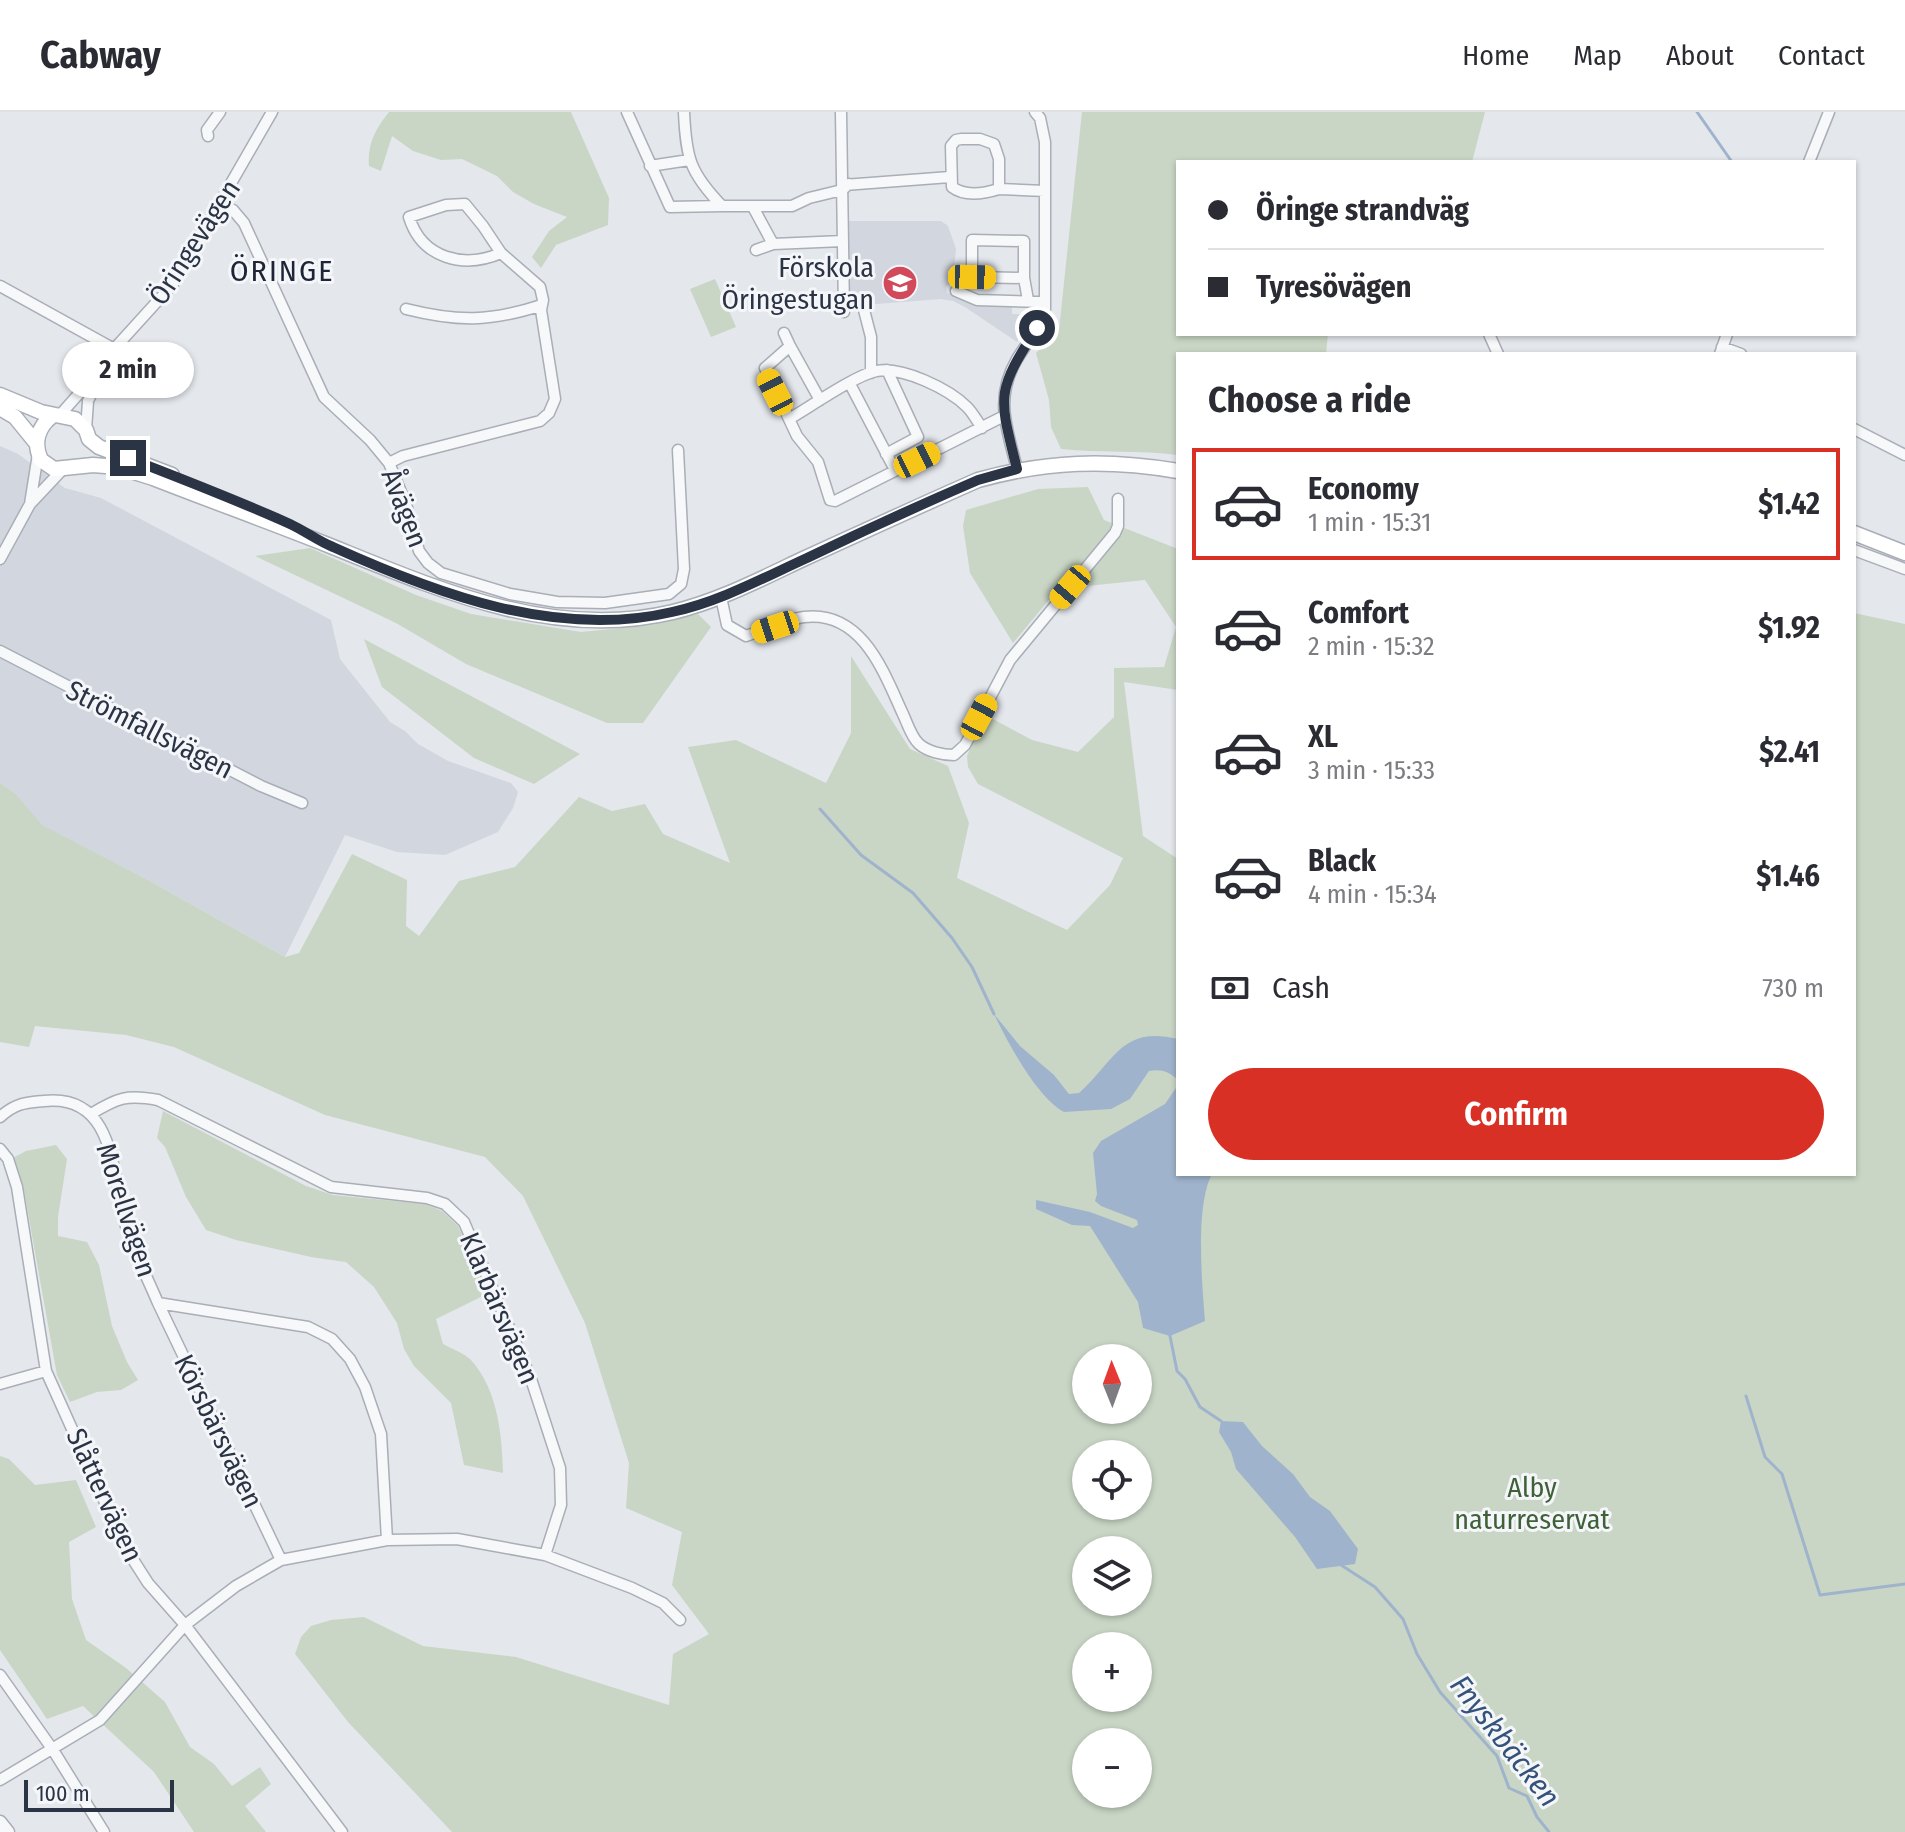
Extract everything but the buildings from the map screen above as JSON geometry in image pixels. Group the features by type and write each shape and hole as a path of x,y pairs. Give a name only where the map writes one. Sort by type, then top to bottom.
{"main road":[{"path":"0,395 56,416 75,419 99,447 293,525 329,546"},
{"path":"0,408 15,417 47,466 118,467 419,583 503,608 582,620 671,613 721,597 978,480 1017,469 1073,462 1138,464 1176,471"},
{"path":"37,449 41,427 56,416"},
{"path":"68,468 86,455 88,435"},
{"path":"1856,534 1905,553"}],"street":[{"path":"208,136 207,130 220,112"},
{"path":"627,112 670,207 792,206 844,186 950,177"},
{"path":"684,112 689,160 699,183 722,206"},
{"path":"841,112 844,312"},
{"path":"1017,469 1004,416 1003,397 1006,381 1037,328 1045,302 1045,142 1040,118 1035,112"},
{"path":"1810,160 1829,112"},
{"name":"Öringevägen","path":"88,435 88,401 105,364 114,349 173,284 270,113"},
{"path":"999,189 998,150 994,144 980,139 956,140 951,146 950,177 952,187 960,192 999,189 1045,191"},
{"path":"650,166 689,160"},
{"path":"389,463 403,456 540,421 549,413 555,399 540,287 501,253 465,204 446,205 409,217 416,235 442,256 455,261 471,261 501,253"},
{"name":"Åvägen","path":"220,205 233,210 244,223 324,397 370,440 389,463 406,504 419,551 441,573 510,594 557,602 605,603 669,594 681,584 684,569 678,450"},
{"path":"753,207 773,244"},
{"path":"1024,278 972,277 972,240 1024,241 1024,278 1028,300"},
{"path":"756,250 773,244 843,241"},
{"path":"0,286 114,349"},
{"path":"956,291 977,300 1045,302"},
{"path":"406,309 445,319 542,308"},
{"path":"864,310 871,337 871,373"},
{"path":"784,333 820,400"},
{"path":"790,346 765,368 797,436 818,462 830,500 835,501 1004,416"},
{"name":"Öringevägen","path":"56,416 105,364"},
{"path":"789,419 871,373 887,370 902,373 953,396 966,406 982,428"},
{"path":"886,454 918,437 887,370"},
{"path":"850,384 895,470"},
{"path":"1856,430 1905,455"},
{"path":"30,504 37,449"},
{"path":"0,559 30,504 68,468"},
{"path":"721,597 727,625 746,636 804,617 829,618 850,627 875,657 919,744 945,755 954,755 965,745 1010,660 1115,533 1118,499"},
{"path":"1856,551 1905,569"},
{"name":"Strömfallsvägen","path":"0,651 261,786 302,803"},
{"name":"Klarbärsvägen","path":"91,1114 118,1098 138,1096 158,1100 331,1187 427,1198 445,1204 464,1222 531,1379 560,1468 561,1505 545,1555"},
{"name":"Morellvägen","path":"0,1117 13,1105 55,1100 74,1104 91,1114 108,1142 126,1225 158,1303 308,1327 332,1339 350,1359 365,1387 381,1434 387,1540"},
{"name":"Slåttervägen","path":"0,1149 8,1159 17,1187 46,1371 125,1547 148,1583 185,1625 342,1832"},
{"name":"Körsbärsvägen","path":"158,1303 281,1560"},
{"path":"0,1384 46,1371"},
{"path":"0,1780 100,1720 185,1625 236,1586 281,1560 387,1540 457,1539 545,1555 632,1588 663,1603 680,1620"},
{"path":"0,1675 53,1750 104,1832"},
{"path":"0,1822 8,1832"}],"shaded area":[{"name":"Förskola Öringestugan","path":"848,221 941,221 948,226 956,249 947,293 1012,305 1012,314 1036,314 1017,342 953,301 941,299 850,306"},
{"path":"0,446 18,454 65,488 101,498 331,620 340,659 390,722 418,744 448,761 511,783 518,792 513,808 498,832 445,855 397,852 345,835 285,957 146,879 41,825 16,794 0,783"}],"green space":[{"path":"389,112 571,112 609,198 608,225 556,245 541,268 532,257 549,231 567,217 534,204 513,192 497,176 462,159 441,160 413,151 392,136 381,171 369,166 373,137"},
{"path":"1082,112 1485,112 1473,160 1176,160 1176,336 1328,336 1326,352 1176,352 1176,455 1061,449 1051,427 1049,400 1036,353 1059,330"},
{"path":"715,279 736,327 711,337 690,289"},
{"name":"Alby naturreservat","path":"1088,487 1104,520 1176,548 1176,627 1145,580 1058,589 1013,643 970,573 963,526 966,510 1038,489"},
{"path":"310,548 416,595 471,614 581,632 653,625 698,614 711,627 643,723 607,723 466,664 396,623 255,556"},
{"name":"Alby naturreservat","path":"1856,613 1905,624 1905,1832 452,1832 348,1722 295,1654 301,1637 311,1626 331,1620 364,1617 423,1646 516,1657 669,1705 673,1654 709,1634 672,1585 682,1532 626,1508 629,1463 585,1323 523,1196 485,1157 325,1115 174,1047 126,1035 35,1026 29,1047 0,1042 0,783 16,794 42,825 285,957 299,953 352,854 407,880 406,926 419,936 459,881 515,867 579,797 612,811 645,804 663,834 730,863 688,747 736,740 826,783 851,733 851,656 910,749 948,766 969,823 957,878 1067,930 1110,885 1123,858 978,784 968,767 967,756 979,726 991,718 1032,740 1078,752 1114,717 1114,668 1164,667 1176,627 1176,690 1124,682 1143,836 1176,858 1176,1176 1856,1176"},
{"path":"364,639 580,754 534,784 474,758 382,687"},
{"path":"163,1111 306,1186 333,1195 425,1204 442,1211 458,1226 489,1293 436,1319 443,1344 471,1360 487,1385 500,1428 503,1473 464,1465 451,1403 414,1366 404,1349 397,1323 374,1287 346,1262 236,1240 206,1230 186,1197 165,1147 157,1138"},
{"path":"56,1145 67,1159 58,1236 87,1242 99,1265 112,1326 138,1380 121,1390 97,1392 70,1402 57,1375 23,1185 13,1158 26,1151"},
{"path":"0,1456 9,1459 35,1485 76,1480 96,1527 69,1542 72,1599 86,1640 126,1668 165,1702 190,1747 214,1764 232,1786 260,1767 271,1784 245,1806 266,1832 194,1832 154,1772 83,1706 47,1719 0,1650"}],"water":[{"path":"994,1014 1020,1046 1054,1075 1069,1094 1079,1093 1120,1049 1143,1037 1176,1039 1176,1079 1164,1071 1149,1071 1130,1099 1111,1109 1064,1112 1033,1082"},
{"path":"1176,1088 1176,1176 1211,1176 1203,1205 1202,1225 1205,1321 1170,1336 1143,1328 1138,1302 1090,1226 1072,1225 1036,1209 1036,1200 1090,1212 1133,1228 1138,1225 1137,1220 1095,1201 1093,1153 1101,1141 1165,1104"},
{"path":"1221,1421 1243,1422 1262,1446 1293,1474 1310,1497 1330,1511 1358,1549 1355,1564 1317,1569 1295,1537 1236,1469 1231,1452 1219,1432"}],"waterway":[{"path":"1697,112 1731,160"},
{"name":"Fnyskbäcken","path":"820,809 861,855 913,893 952,938 972,967 994,1014"},
{"path":"1170,1336 1177,1371 1185,1379 1200,1407 1221,1421"},
{"path":"1746,1396 1765,1457 1782,1474 1820,1595 1905,1584"},
{"name":"Fnyskbäcken","path":"1341,1565 1375,1587 1403,1619 1417,1654 1440,1692 1497,1756 1509,1788 1527,1796 1537,1817 1549,1832"}],"place":[{"name":"Förskola Öringestugan","path":"900,283"}],"district":[{"name":"ÖRINGE","path":"282,271"}],"route":[{"path":"128,458 293,525 329,546 419,583 503,608 582,620 671,613 721,597 978,480 1017,469 1004,416 1003,397 1008,377 1037,328"}]}
